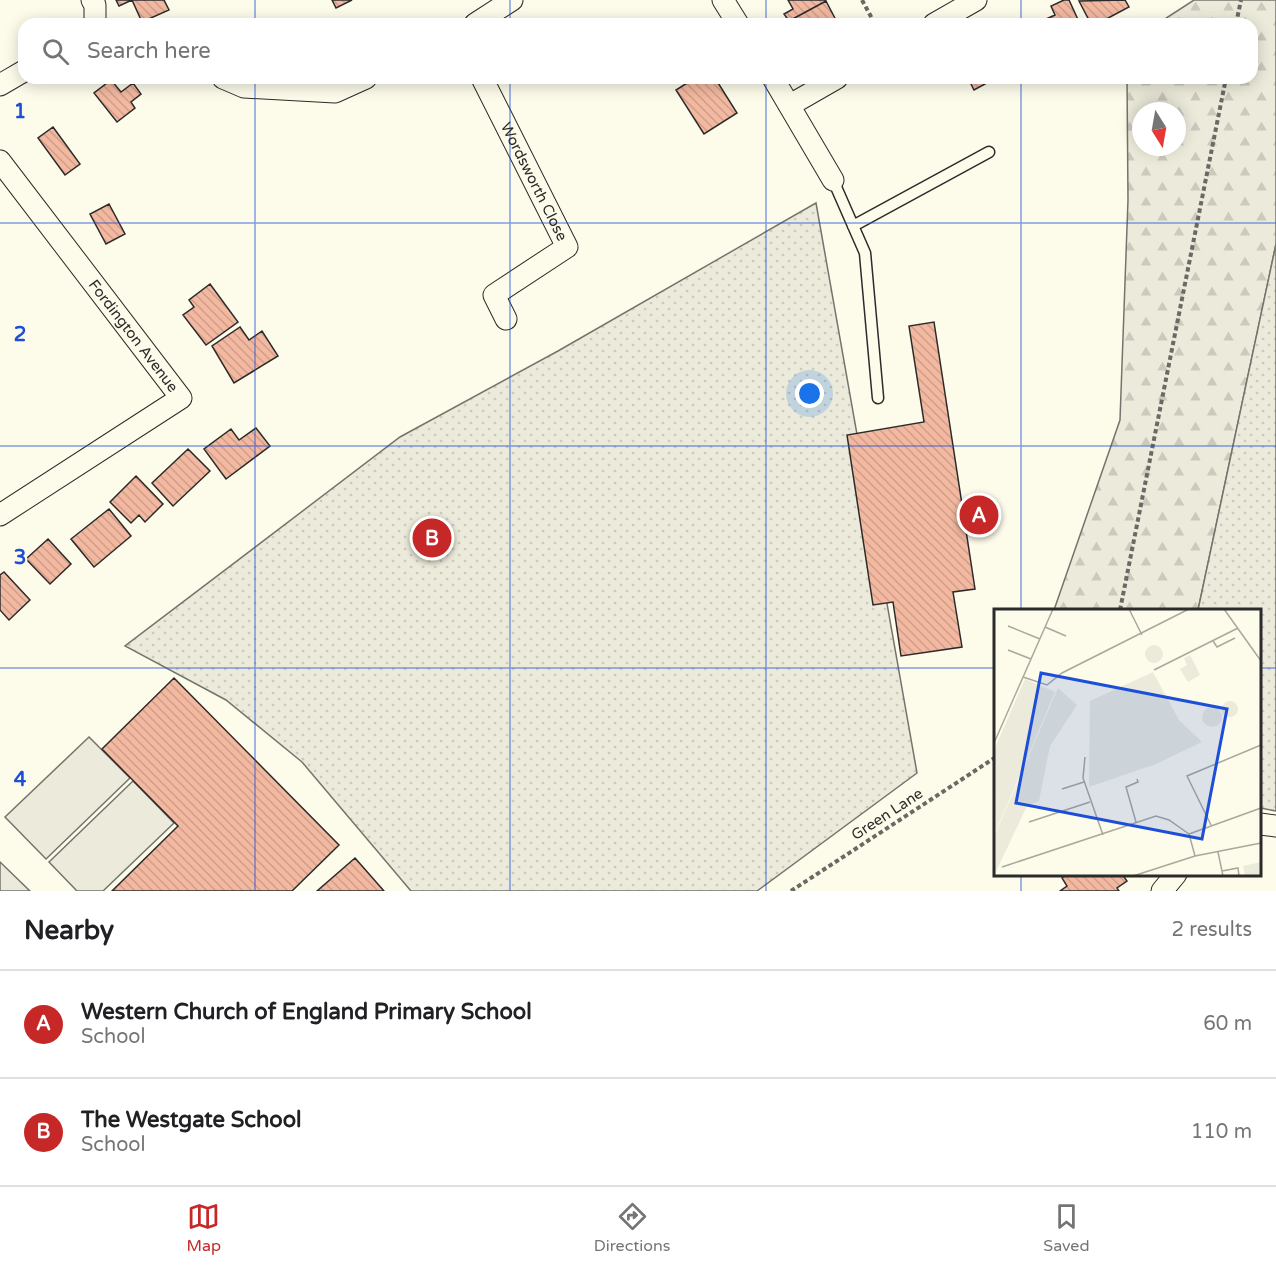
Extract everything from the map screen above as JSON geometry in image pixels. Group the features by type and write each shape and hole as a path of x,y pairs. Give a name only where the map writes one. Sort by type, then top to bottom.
{"street":[{"path":"92,0 96,18"},
{"path":"484,18 512,0"},
{"path":"723,0 734,18"},
{"path":"944,18 976,0"},
{"path":"0,85 18,74"},
{"path":"237,84 244,87 335,92 353,84"},
{"name":"Wordsworth Close","path":"485,84 567,247 494,295 506,319"},
{"path":"777,84 833,180"},
{"path":"790,105 827,84"},
{"name":"Fordington Avenue","path":"0,161 181,398 0,515"},
{"path":"1261,824 1276,826"},
{"path":"1162,891 1174,876"}],"lane":[{"path":"853,226 989,152"},
{"path":"833,180 865,253 878,398"}],"path":[{"path":"862,0 871,18"},
{"path":"1237,18 1241,0"},
{"path":"1120,609 1225,84"},
{"name":"Green Lane","path":"791,891 994,758"}],"green space":[{"path":"1194,0 1276,0 1276,244 1198,609 1054,609 1120,420 1128,200 1127,84 1258,84 1258,18 1166,18"},
{"path":"816,203 917,773 757,891 411,891 302,762 226,700 125,646 400,437 558,351"},
{"path":"1276,244 1276,811 1261,808 1261,609 1198,609"},
{"path":"89,737 130,778 46,859 5,817"},
{"path":"133,781 174,823 103,891 77,891 49,862"},
{"path":"0,862 30,891 0,891"}],"building":[{"path":"116,0 132,0 119,6"},
{"path":"132,0 164,0 169,10 151,18 140,18"},
{"path":"332,0 352,0 336,8"},
{"path":"788,0 826,1 795,18 787,18 784,14 793,9"},
{"path":"1069,0 1077,18 1048,18 1055,15 1051,6"},
{"path":"1125,0 1129,7 1108,18 1088,18 1079,1"},
{"path":"826,1 835,18 795,18"},
{"path":"106,84 114,84 121,92 134,84 141,94 131,102 135,108 117,122 94,93"},
{"path":"686,84 719,84 737,113 704,134 676,90"},
{"path":"971,84 985,84 974,90"},
{"path":"53,127 80,164 65,175 38,138"},
{"path":"109,204 125,234 106,244 90,214"},
{"path":"210,284 238,322 206,345 183,315 194,307 189,300"},
{"path":"934,322 975,589 953,592 962,647 901,656 893,602 873,605 847,435 924,422 909,326"},
{"path":"240,327 249,340 262,331 278,356 234,383 212,346"},
{"path":"256,428 270,446 226,479 204,449 231,429 239,440"},
{"path":"188,449 210,471 173,506 152,483"},
{"path":"136,476 163,504 145,522 139,515 131,523 110,502"},
{"path":"109,509 131,536 94,567 71,539"},
{"path":"48,539 71,564 50,584 26,559"},
{"path":"4,572 30,600 9,620 0,610 0,575"},
{"path":"174,678 339,845 292,891 112,891 178,826 102,749"},
{"path":"355,858 384,891 317,891"},
{"path":"1064,876 1123,876 1127,881 1117,888 1119,891 1060,891 1067,886 1062,878"}],"place":[{"name":"Western Church of England Primary School","path":"979,515"},
{"name":"The Westgate School","path":"432,538"}]}
